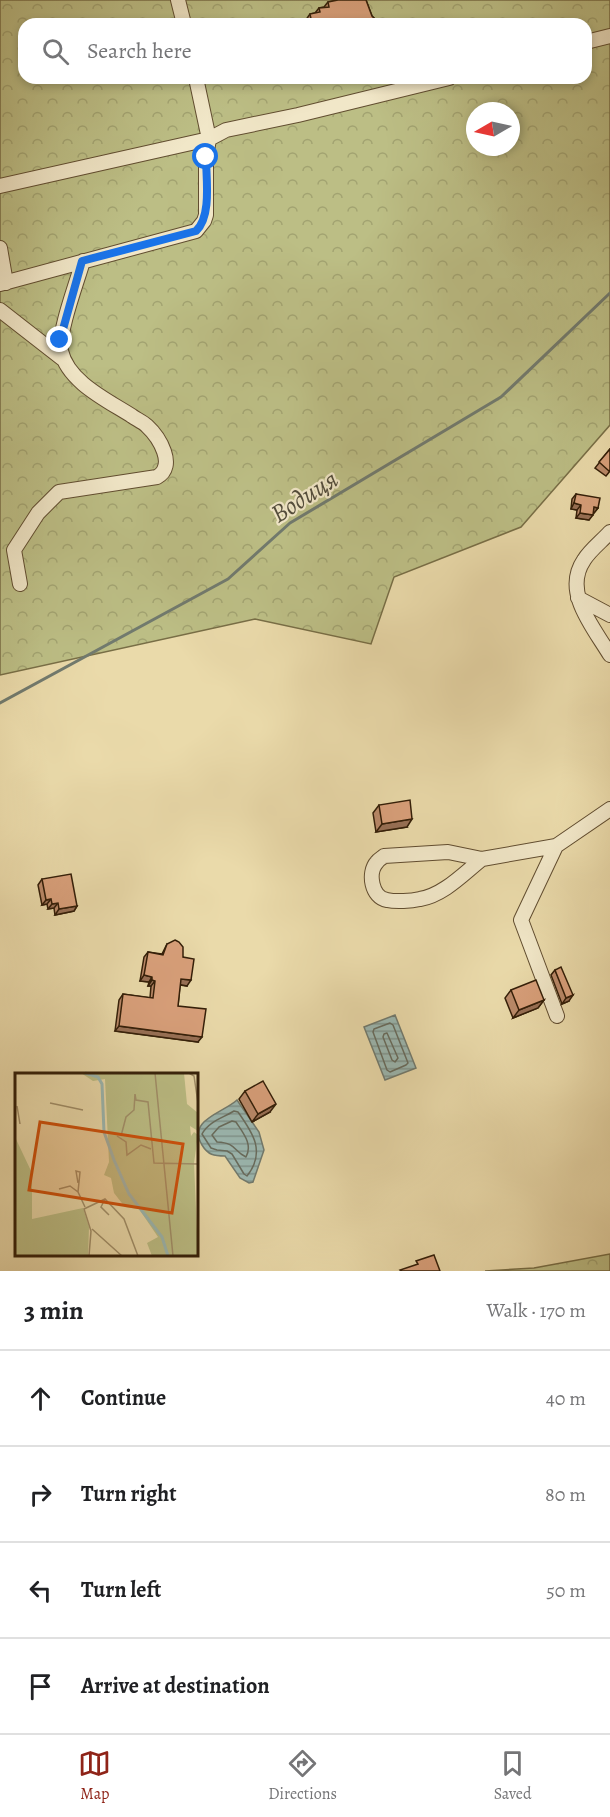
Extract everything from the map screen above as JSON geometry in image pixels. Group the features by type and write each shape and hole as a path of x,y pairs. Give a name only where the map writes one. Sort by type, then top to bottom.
{"street":[{"path":"178,0 182,18"},
{"path":"592,40 610,36"},
{"path":"0,248 3,284 196,231 206,215 206,157 209,139 197,84"},
{"path":"392,84 394,92"},
{"path":"0,186 209,139 226,130 425,84"},
{"path":"20,584 7,551 38,513 59,492 157,477 163,474 165,469 166,457 160,443 147,426 82,382 64,360 60,340 82,261"},
{"path":"0,310 64,360"},
{"path":"610,532 583,560 576,578 578,598 610,655"},
{"path":"578,598 610,615"},
{"path":"483,859 442,890 421,899 387,900 379,897 374,890 372,871 376,862 384,856 448,852 483,859 556,846 610,809"},
{"path":"556,846 520,920 557,1016"}],"green space":[{"path":"0,0 610,0 610,425 521,527 394,577 371,644 255,619 0,675"},
{"path":"610,1254 610,1271 485,1271 534,1268"}],"water":[{"path":"395,1015 416,1068 385,1080 364,1027"},
{"path":"237,1100 259,1132 264,1150 253,1182 249,1183 240,1178 225,1156 209,1153 202,1145 199,1136 199,1129 203,1123"}],"building":[{"path":"366,0 374,18 311,18 310,14 320,12 319,8 329,7 328,2"},
{"path":"610,449 610,470 609,471 599,462"},
{"path":"576,494 600,498 598,508 594,507 593,515 580,513 581,505 574,503"},
{"path":"410,800 412,819 382,824 379,805"},
{"path":"71,874 77,906 59,909 58,903 52,904 51,899 46,900 42,879"},
{"path":"175,940 183,947 183,957 194,959 191,980 181,979 178,1006 206,1009 202,1037 119,1026 123,994 153,998 155,981 152,977 144,975 148,952 163,955 167,944"},
{"path":"561,967 573,995 566,998 555,970"},
{"path":"536,980 544,1000 519,1010 511,990"},
{"path":"263,1081 276,1104 258,1114 245,1091"},
{"path":"434,1255 440,1271 400,1270 418,1264 416,1261"}],"waterway":[{"name":"Водиця","path":"0,703 228,579 290,523 501,397 610,293"}],"route":[{"path":"60,340 82,261 196,231 200,227 206,215 206,157"}]}
